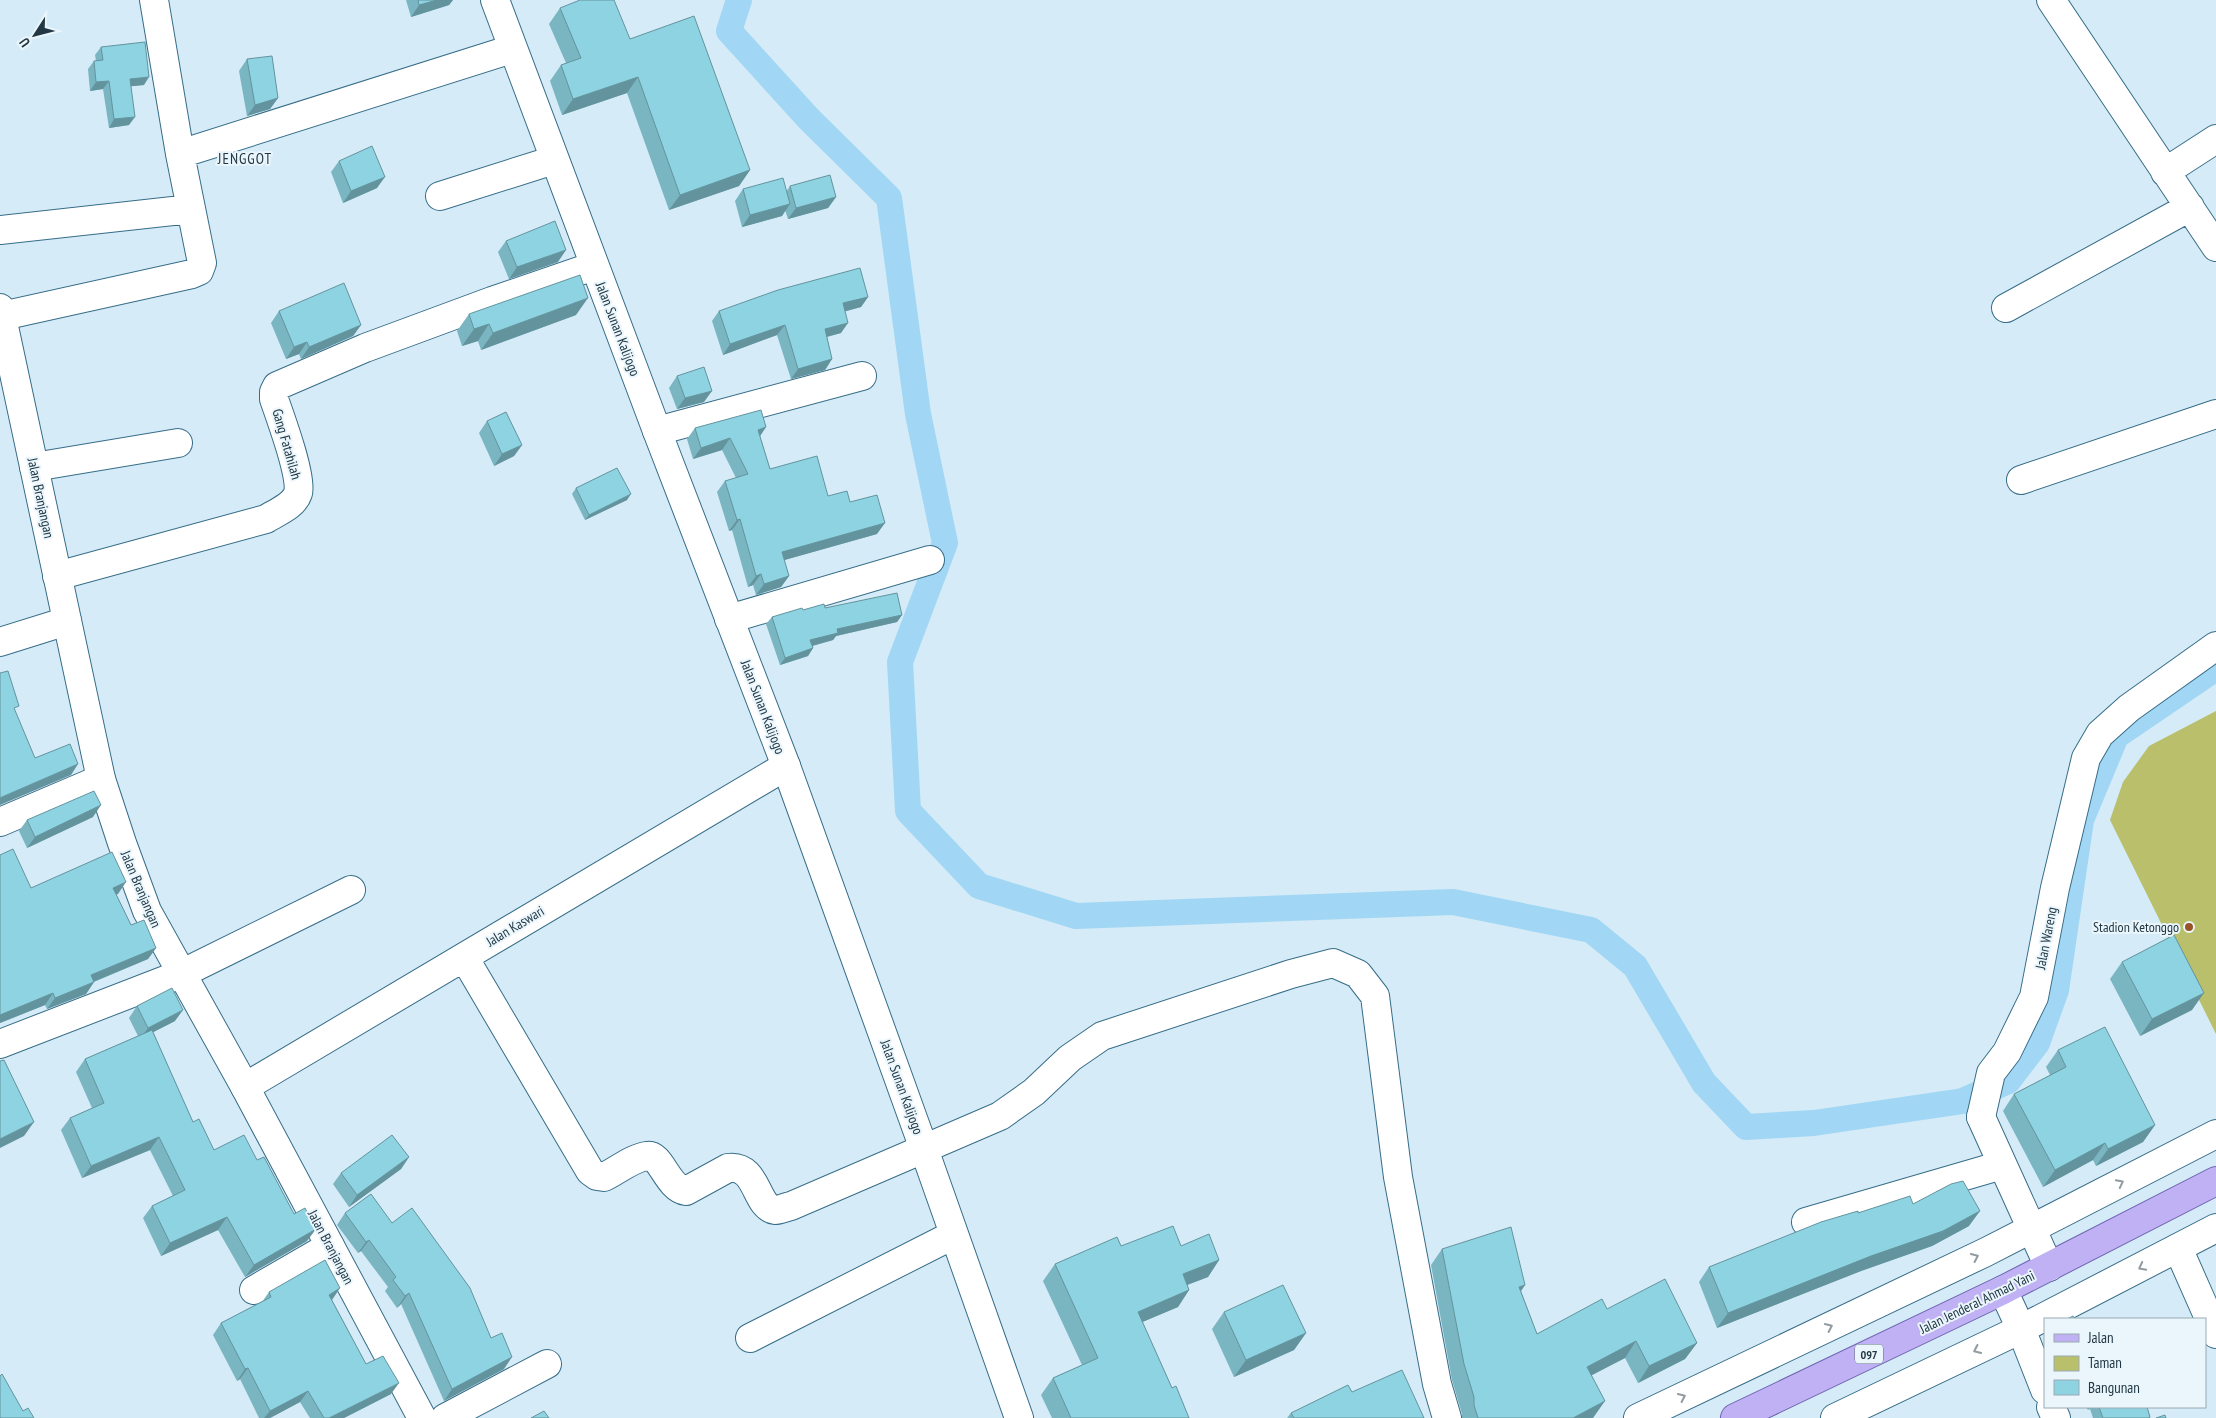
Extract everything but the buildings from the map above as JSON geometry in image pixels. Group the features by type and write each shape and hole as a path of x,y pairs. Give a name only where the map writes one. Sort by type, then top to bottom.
{"main road":[{"name":"Jalan Jenderal Ahmad Yani","path":"1735,1418 2003,1290 2216,1181"}],"street":[{"path":"2,325 192,274 199,270 202,262 180,154 154,0"},
{"name":"Jalan Sunan Kalijogo","path":"495,0 594,266 786,766 924,1148 1017,1417"},
{"path":"2051,0 2216,247"},
{"path":"180,154 512,49"},
{"path":"2165,172 2216,139"},
{"path":"440,196 554,160"},
{"path":"2006,308 2190,207"},
{"path":"0,230 191,209"},
{"name":"Gang Fatahilah","path":"57,576 266,519 282,510 294,501 299,491 298,474 274,399 274,392 277,386 365,348 594,266"},
{"name":"Jalan Branjangan","path":"2,325 101,779 147,911 245,1087 422,1418"},
{"path":"657,431 862,376"},
{"path":"2021,480 2216,414"},
{"path":"34,467 178,442"},
{"path":"729,619 930,560"},
{"path":"0,642 67,621"},
{"name":"Jalan Wareng","path":"2049,1267 1980,1117 1991,1073 2011,1044 2034,997 2055,888 2086,758 2100,734 2129,708 2216,646"},
{"name":"Jalan Kaswari","path":"245,1087 786,766"},
{"path":"0,822 101,779"},
{"path":"0,1044 181,974 351,890"},
{"path":"464,957 583,1159 590,1170 597,1176 604,1177 642,1157 650,1155 655,1157 673,1184 686,1191 728,1168 736,1167 746,1171 769,1207 775,1210 791,1206 1000,1116 1034,1092 1070,1058 1102,1036 1291,974 1333,963 1358,974 1375,996 1398,1177 1437,1384 1447,1418"},
{"path":"1638,1418 2031,1229 2216,1134"},
{"path":"1806,1222 2002,1165"},
{"path":"1835,1418 2022,1329 2216,1228"},
{"path":"750,1338 953,1235"},
{"path":"254,1290 330,1246"},
{"path":"2178,1248 2216,1334"},
{"path":"2003,1290 2022,1329 2044,1387"},
{"path":"445,1418 547,1364"}],"green space":[{"name":"Stadion Ketonggo","path":"2216,711 2216,1034 2110,820 2123,782 2149,746"}],"waterway":[{"path":"739,0 729,31 809,119 889,198 918,414 945,543 900,662 908,811 979,886 1076,916 1453,902 1591,930 1635,966 1704,1083 1746,1127 1814,1123 1963,1101 2008,1081 2037,1043 2056,990 2081,820 2116,736 2216,668"}],"place":[{"name":"Stadion Ketonggo","path":"2189,927"}],"district":[{"name":"JENGGOT","path":"245,158"}]}
